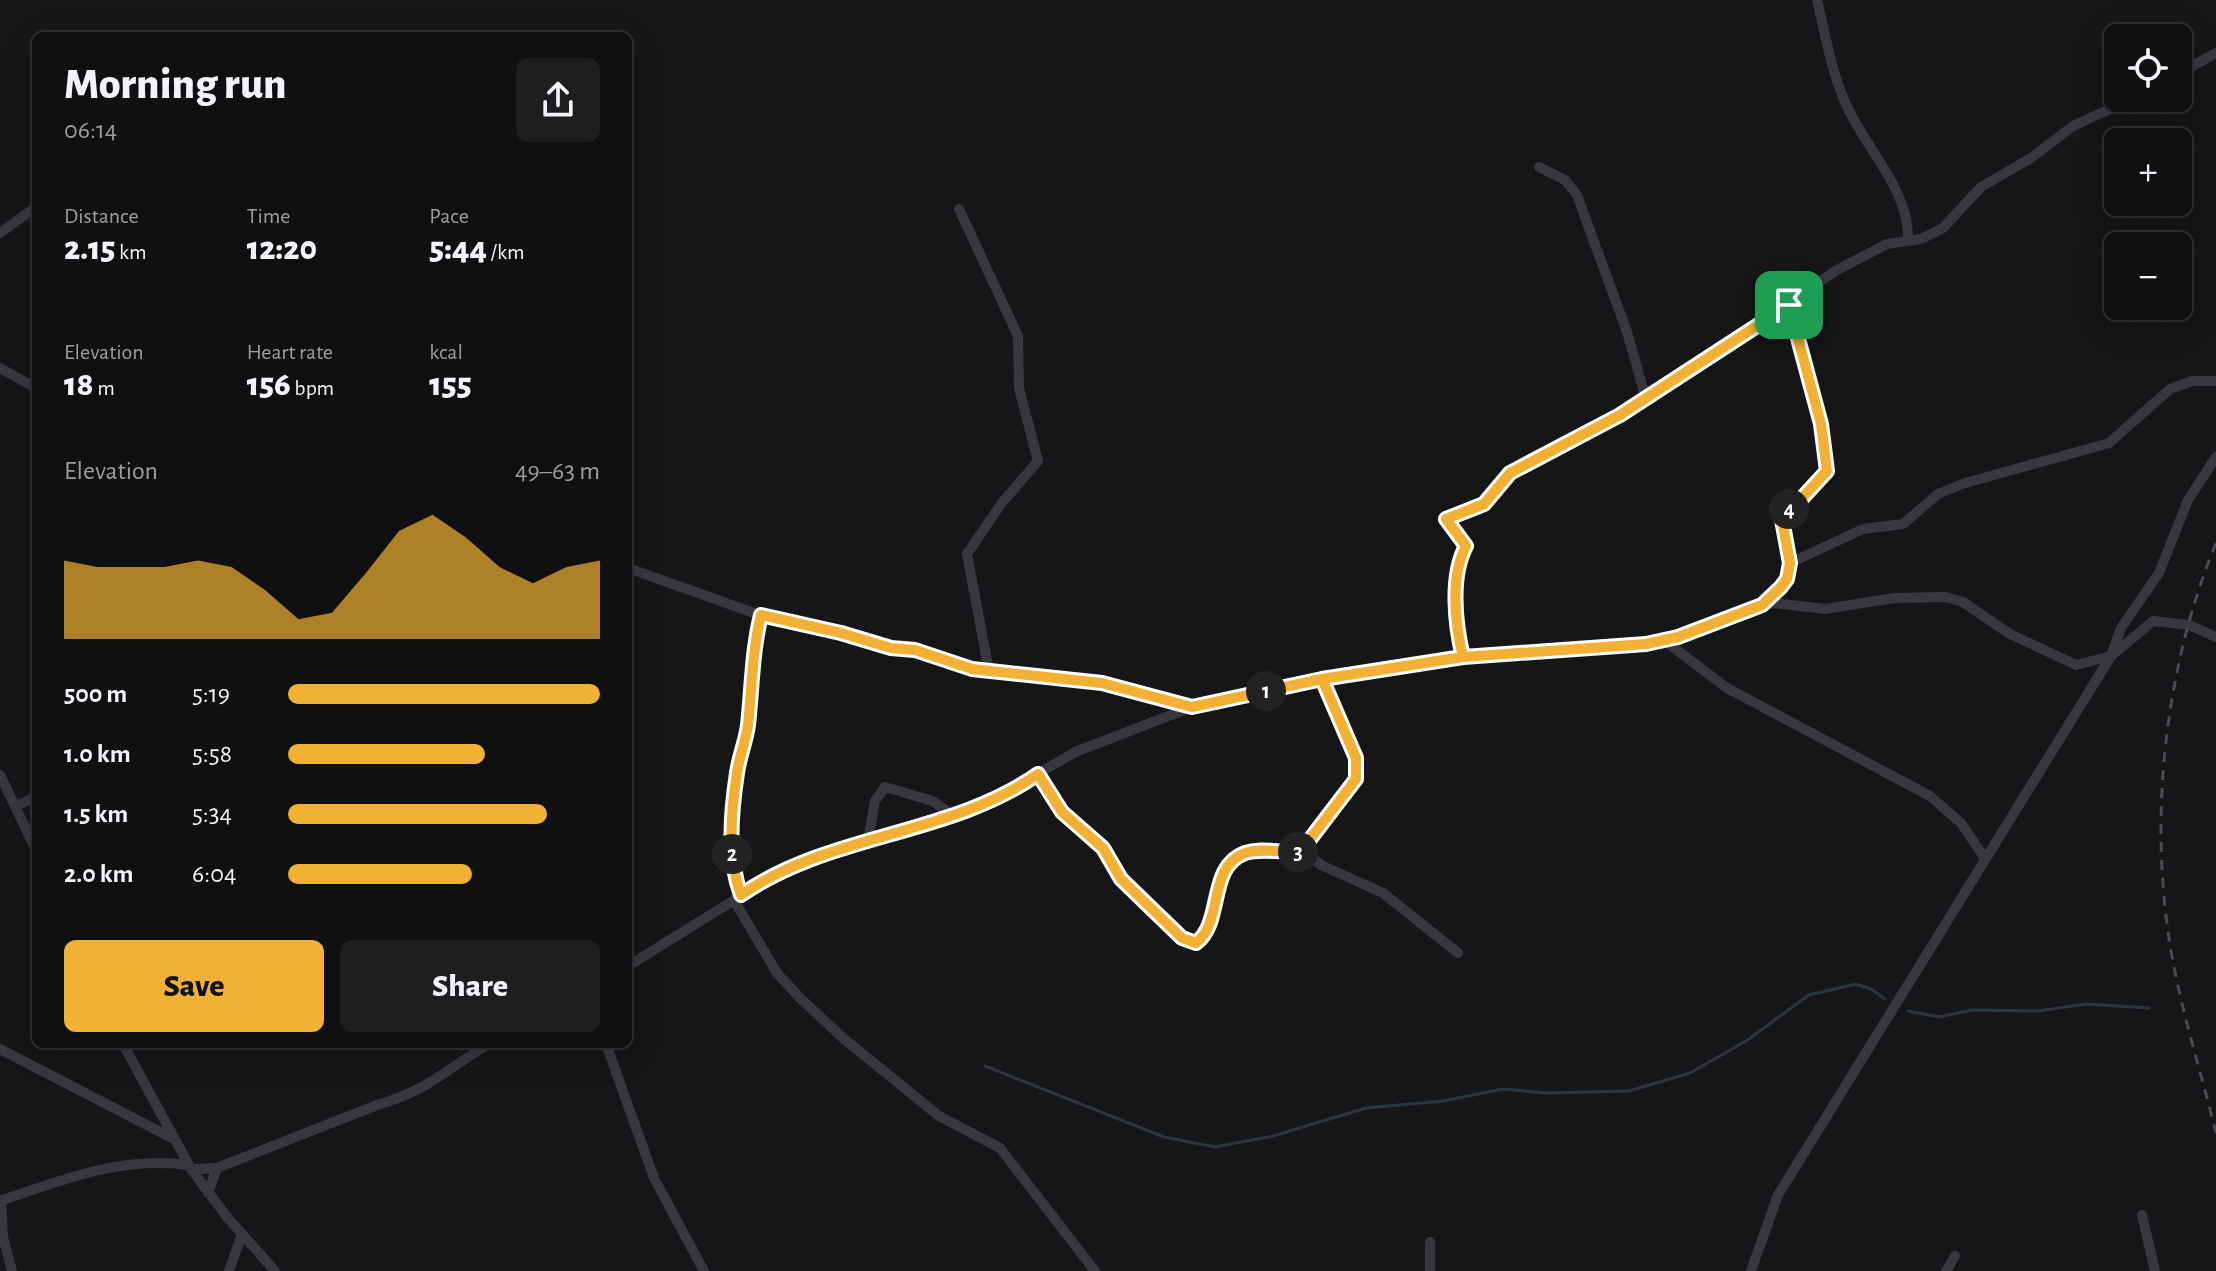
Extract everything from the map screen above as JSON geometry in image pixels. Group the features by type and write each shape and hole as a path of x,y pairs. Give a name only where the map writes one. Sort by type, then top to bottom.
{"street":[{"path":"1817,0 1843,98 1858,131 1906,211 1908,240"},
{"path":"2192,66 2216,53"},
{"path":"1463,657 1454,616 1459,557 1466,546 1446,519 1484,504 1510,473 1646,399 1837,270 1887,244 1921,239 1943,228 1981,187 2031,158 2073,126 2104,112"},
{"path":"1539,167 1565,180 1577,195 1627,332 1646,399"},
{"path":"959,209 1018,336 1019,388 1038,461 1001,504 967,554 989,671"},
{"path":"0,233 32,210"},
{"path":"1762,605 1787,579 1790,563 1782,520 1785,512 1823,479 1827,463 1811,382 1789,305"},
{"path":"0,368 32,386"},
{"path":"1790,563 1863,529 1903,524 1938,494 1962,484 2109,443 2170,389 2192,381 2216,381"},
{"path":"1751,1271 1778,1195 2111,656 2121,628 2159,573 2188,500 2216,457"},
{"path":"632,569 761,615 989,671 1102,683 1192,707"},
{"path":"632,964 781,871 995,799 1075,752 1192,707 1322,679 1463,657 1665,641 1762,605 1825,609 1894,598 1946,597 1975,608 2010,634 2076,665 2111,656 2153,621 2189,625 2216,637"},
{"path":"761,615 754,646 748,724 737,771 732,866 738,898 762,951 800,998 843,1038 939,1116 1000,1148 1095,1271"},
{"path":"1665,641 1727,688 1930,796 1961,823 1984,857"},
{"path":"1301,851 1356,779 1356,758 1322,679"},
{"path":"1038,774 1062,812 1103,848 1121,879 1188,943 1202,938 1221,879 1235,859 1257,851 1301,851 1323,866 1383,893 1458,953"},
{"path":"0,775 32,841"},
{"path":"868,841 875,801 885,787 933,801 950,814"},
{"path":"16,806 32,799"},
{"path":"125,1048 170,1137 189,1167 275,1271"},
{"path":"12,1271 4,1243 1,1200 91,1169 150,1161 217,1168 425,1088 483,1048"},
{"path":"607,1048 654,1178 704,1271"},
{"path":"0,1049 170,1137"},
{"path":"208,1193 217,1168"},
{"path":"2142,1215 2155,1271"},
{"path":"229,1271 242,1234"},
{"path":"1430,1242 1430,1271"},
{"path":"1946,1271 1955,1256"}],"waterway":[{"path":"985,1066 1164,1137 1215,1147 1273,1136 1366,1108 1443,1101 1503,1089 1547,1093 1629,1091 1690,1073 1746,1041 1809,995 1856,984 1871,989 1885,999"},
{"path":"1908,1011 1939,1017 1972,1010 2038,1011 2086,1004 2149,1008"}],"railway":[{"path":"2216,543 2185,636 2175,685 2162,784 2161,834 2163,883 2172,956 2216,1133"}],"route":[{"path":"1789,305 1620,415 1510,473 1484,504 1445,520 1466,546 1459,557 1454,616 1463,657 1322,679 1192,707 1102,683 972,669 915,650 891,648 761,615 754,646 748,724 737,771 733,813 732,866 741,895 781,871 995,799 1038,774 1062,812 1103,848 1121,879 1182,938 1188,943 1196,943 1207,929 1221,879 1235,859 1244,853 1257,851 1301,851 1356,779 1356,758 1322,679 1361,674 1463,657 1660,642 1762,605 1781,587 1790,572 1782,520 1785,512 1811,491 1827,471 1821,424 1789,305"}]}
